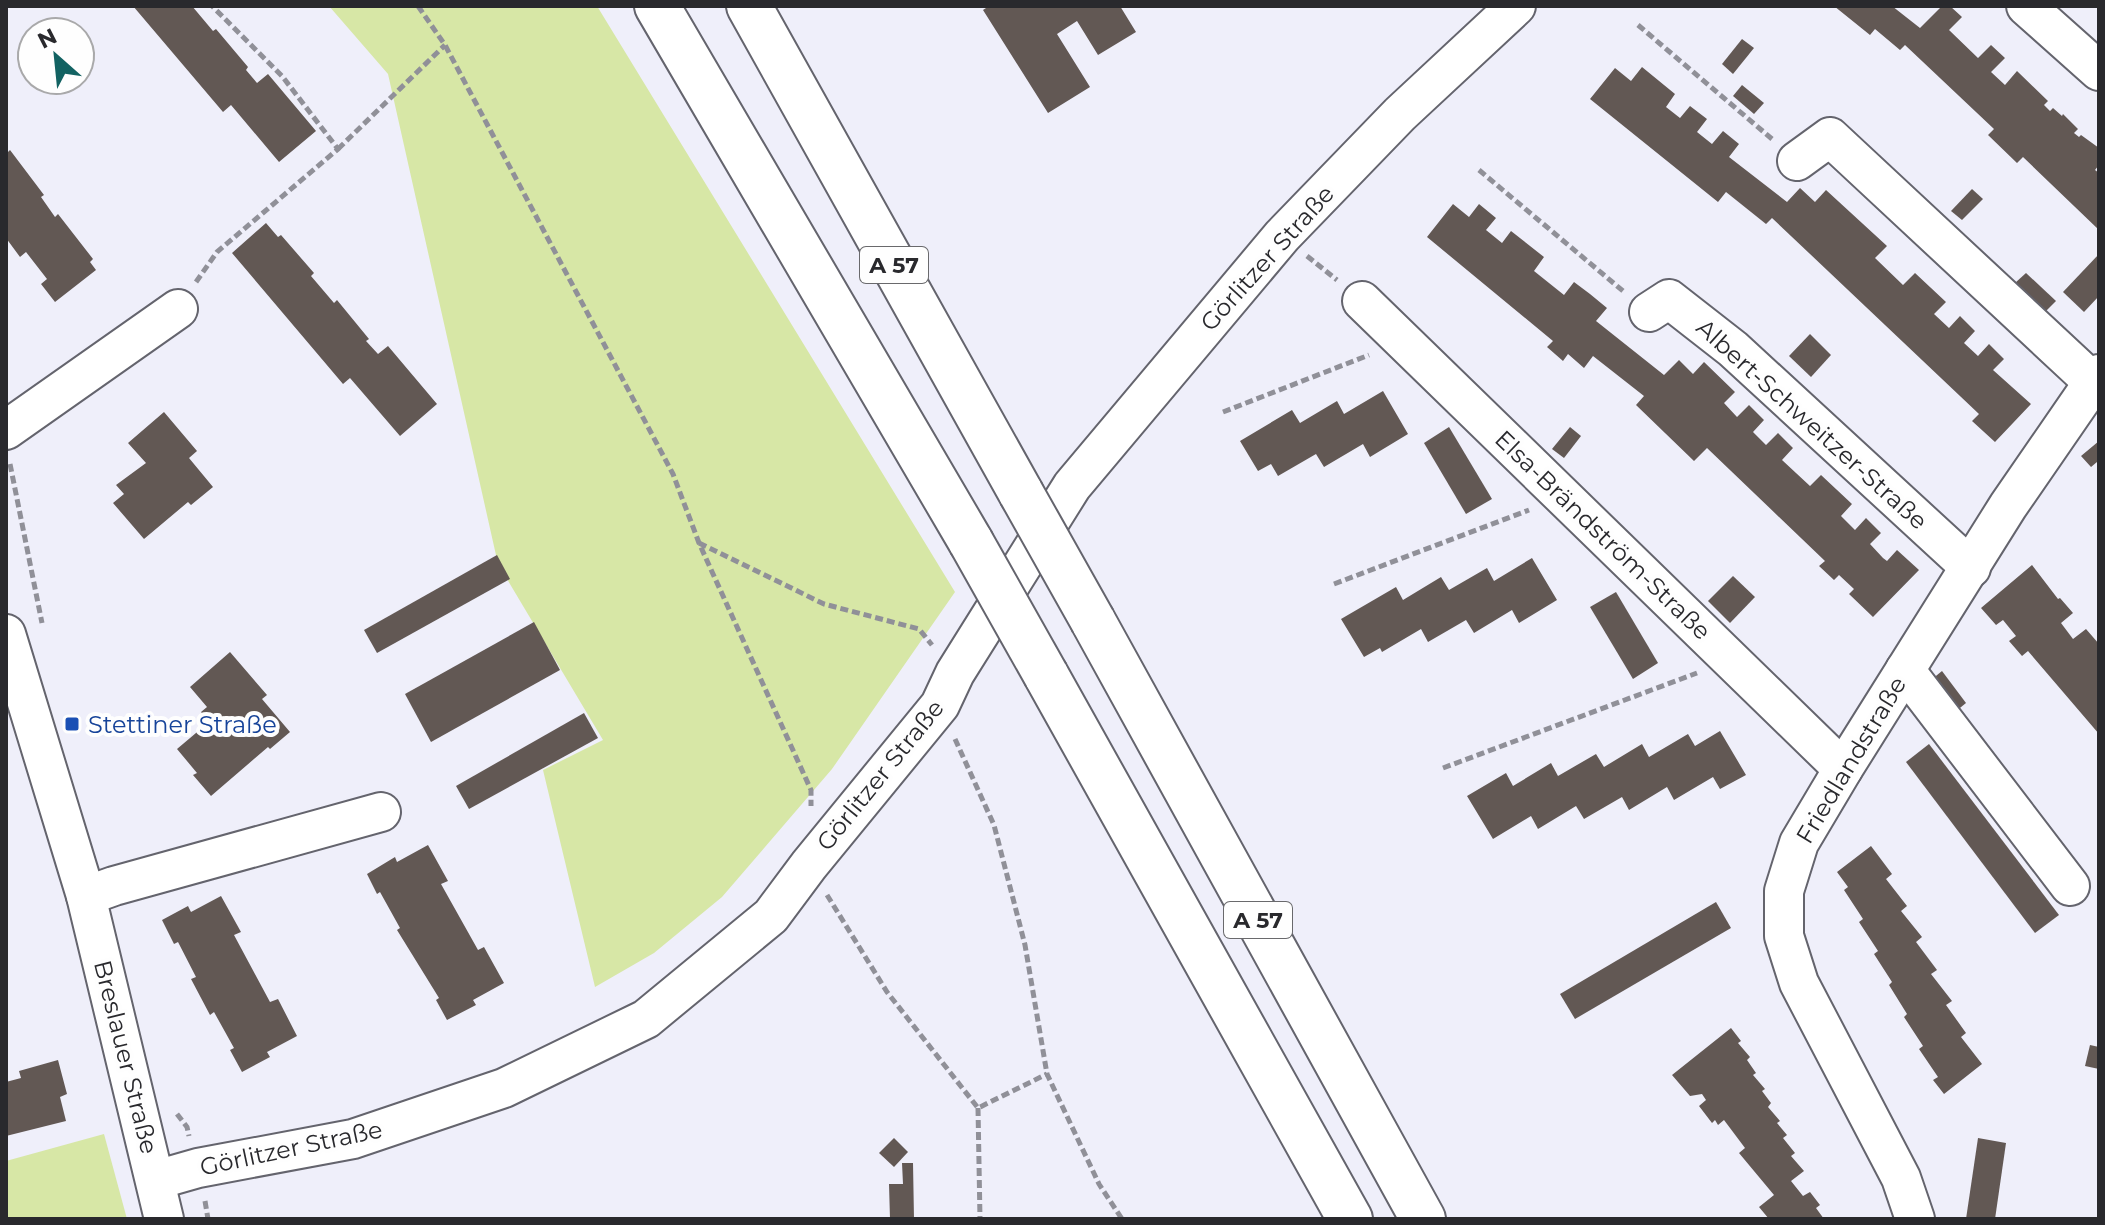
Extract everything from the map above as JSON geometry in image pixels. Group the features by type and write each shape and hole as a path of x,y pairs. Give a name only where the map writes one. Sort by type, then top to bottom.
{"highway":[{"name":"A 57","path":"657,6 971,542 1350,1219"},
{"name":"A 57","path":"749,6 1423,1219"}],"street":[{"name":"Görlitzer Straße","path":"156,1180 198,1168 353,1139 504,1088 646,1019 771,916 948,689 1072,486 1282,236 1400,114 1516,6"},
{"path":"2026,6 2099,71"},
{"path":"1797,161 1830,137 2096,378"},
{"name":"Albert-Schweitzer-Straße","path":"1649,312 1669,299 1733,349 1971,568"},
{"name":"Elsa-Brändström-Straße","path":"1362,301 1843,769"},
{"path":"6,430 178,309"},
{"name":"Friedlandstraße","path":"1915,1219 1901,1178 1799,983 1784,936 1784,891 1799,843 1843,769 2008,506 2096,378"},
{"name":"Breslauer Straße","path":"6,634 86,896 164,1219"},
{"path":"1905,670 2070,886"},
{"path":"86,896 381,812"}],"path":[{"path":"212,6 282,76 338,149"},
{"path":"418,6 445,45 673,474 699,543 811,790 809,865 887,992 978,1108 980,1219"},
{"path":"1638,25 1797,161"},
{"path":"178,309 217,252 338,149 445,45"},
{"path":"1479,170 1649,312"},
{"path":"1282,236 1362,301"},
{"path":"1223,412 1403,341"},
{"path":"1334,584 1564,497"},
{"path":"699,543 824,604 919,629 948,689 994,825 1025,945 1047,1074 1099,1184 1122,1219"},
{"path":"1443,768 1732,661"},
{"path":"978,1108 1047,1074"}],"green space":[{"path":"329,6 597,6 955,592 832,769 722,897 654,953 595,987 543,770 603,740 498,564 388,74"},
{"path":"104,1134 127,1219 6,1219 6,1161"}],"building":[{"path":"133,6 192,6 213,31 216,29 248,67 246,70 257,83 268,74 316,131 279,162 231,105 223,112"},
{"path":"989,6 1120,6 1136,32 1098,55 1077,21 1057,34 1090,87 1048,113 983,10"},
{"path":"1834,6 1892,6 1920,28 1942,6 1950,6 1962,17 1949,30 1978,58 1991,45 2005,58 1991,72 2005,85 2017,71 2048,101 2044,105 2050,111 2053,108 2063,114 2078,129 2074,133 2099,148 2099,165 2095,170 2099,173 2099,230 2023,157 2017,163 1988,135 1994,129 1905,45 1900,50 1875,29 1870,35"},
{"path":"1742,39 1754,48 1733,74 1722,64"},
{"path":"1642,67 1675,94 1666,107 1680,118 1690,106 1707,119 1697,132 1712,144 1723,131 1739,144 1729,157 1787,202 1800,188 1815,202 1826,190 1887,246 1875,258 1903,285 1915,273 1946,302 1934,314 1949,328 1960,316 1975,331 1964,343 1978,356 1989,344 2004,359 1993,370 2031,404 1995,442 1972,421 1979,414 1772,218 1766,224 1726,192 1718,202 1590,99 1615,68 1631,81"},
{"path":"1742,85 1764,103 1754,114 1733,96"},
{"path":"10,150 44,195 41,197 55,217 58,214 93,259 90,262 96,270 55,302 41,284 47,279 26,252 20,257 6,238 6,154"},
{"path":"1972,189 1983,199 1962,220 1951,211"},
{"path":"1453,204 1469,217 1479,204 1496,218 1486,230 1502,243 1511,231 1544,257 1534,271 1564,295 1574,282 1590,294 1607,308 1596,321 1664,375 1679,360 1693,374 1704,362 1735,392 1724,403 1737,417 1749,405 1764,420 1753,432 1766,445 1778,433 1793,448 1782,460 1810,486 1821,475 1852,504 1841,516 1855,530 1866,518 1881,533 1870,544 1883,558 1887,561 1897,550 1919,570 1873,617 1849,594 1854,589 1839,575 1834,580 1819,566 1825,561 1707,448 1694,461 1636,405 1644,396 1593,356 1584,368 1568,354 1563,361 1547,347 1553,341 1427,237"},
{"path":"266,223 278,237 281,235 314,273 311,276 334,303 337,300 378,354 388,346 437,404 400,436 350,378 343,384 232,253"},
{"path":"2099,254 2099,296 2084,312 2063,292"},
{"path":"2026,273 2056,301 2045,312 2015,283"},
{"path":"1810,334 1831,355 1811,377 1789,356"},
{"path":"1383,391 1408,434 1370,457 1363,444 1324,467 1316,454 1278,476 1271,464 1258,471 1240,441 1292,410 1300,423 1337,401 1344,414"},
{"path":"164,412 197,451 189,458 213,487 191,505 188,502 144,539 113,503 124,494 116,485 146,463 128,443"},
{"path":"1449,427 1492,499 1466,514 1424,443"},
{"path":"1570,427 1581,436 1564,458 1552,449"},
{"path":"2099,441 2099,465 2097,462 2091,467 2081,456"},
{"path":"497,555 510,579 377,653 364,630"},
{"path":"1532,558 1557,600 1519,623 1512,610 1474,633 1466,620 1428,642 1421,629 1382,652 1380,648 1364,657 1341,619 1396,587 1403,600 1441,577 1449,590 1487,568 1494,581"},
{"path":"2032,565 2073,613 2061,623 2073,639 2086,629 2099,644 2099,734 2028,651 2022,656 2009,641 2016,636 2003,620 1996,625 1981,608"},
{"path":"1733,576 1755,597 1730,623 1708,601"},
{"path":"1616,592 1658,663 1633,679 1590,607"},
{"path":"534,622 560,670 431,742 405,694"},
{"path":"230,652 267,695 262,699 290,732 211,796 177,749 209,722 201,712 207,707 190,687"},
{"path":"1942,671 1966,703 1955,712 1931,680"},
{"path":"584,713 598,738 469,809 456,786"},
{"path":"1720,731 1746,775 1720,789 1713,777 1674,800 1667,787 1629,810 1622,797 1584,819 1576,806 1538,829 1531,816 1493,839 1467,796 1506,773 1513,786 1551,763 1558,776 1596,754 1604,767 1642,744 1649,757 1688,734 1695,746"},
{"path":"1929,744 2059,915 2035,933 1906,762"},
{"path":"428,845 448,881 441,884 478,950 484,947 504,983 473,1000 476,1005 447,1020 436,1000 439,998 367,874 395,857 397,862"},
{"path":"1871,846 1892,874 1886,879 1907,906 1901,911 1922,937 1916,942 1937,970 1931,974 1952,1001 1946,1005 1966,1033 1961,1037 1982,1064 1944,1094 1933,1080 1938,1077 1919,1049 1923,1046 1904,1017 1907,1014 1889,985 1892,982 1874,954 1878,951 1859,922 1863,919 1844,890 1848,887 1837,872"},
{"path":"221,896 241,932 234,935 270,1002 278,999 297,1036 267,1052 270,1057 242,1072 230,1050 234,1048 214,1012 210,1015 191,979 196,977 178,942 174,944 162,920 188,906 191,912"},
{"path":"1716,902 1731,928 1575,1019 1560,994"},
{"path":"1731,1028 1750,1057 1747,1060 1756,1073 1753,1075 1765,1089 1762,1091 1771,1103 1768,1107 1787,1135 1783,1138 1795,1153 1791,1156 1804,1171 1791,1181 1803,1196 1810,1192 1820,1205 1816,1208 1824,1219 1769,1219 1759,1207 1774,1195 1739,1153 1745,1148 1724,1120 1718,1125 1715,1120 1712,1123 1699,1106 1706,1100 1702,1094 1690,1096 1672,1075"},
{"path":"2090,1045 2099,1047 2099,1069 2085,1066"},
{"path":"58,1060 67,1094 60,1097 66,1121 6,1136 6,1082 21,1078 19,1071"},
{"path":"894,1138 908,1152 894,1167 879,1153"},
{"path":"1978,1138 2006,1143 1995,1219 1966,1219"},
{"path":"902,1163 913,1163 914,1219 890,1219 889,1184 903,1184"}],"place":[{"name":"Stettiner Straße","path":"72,724"}]}
